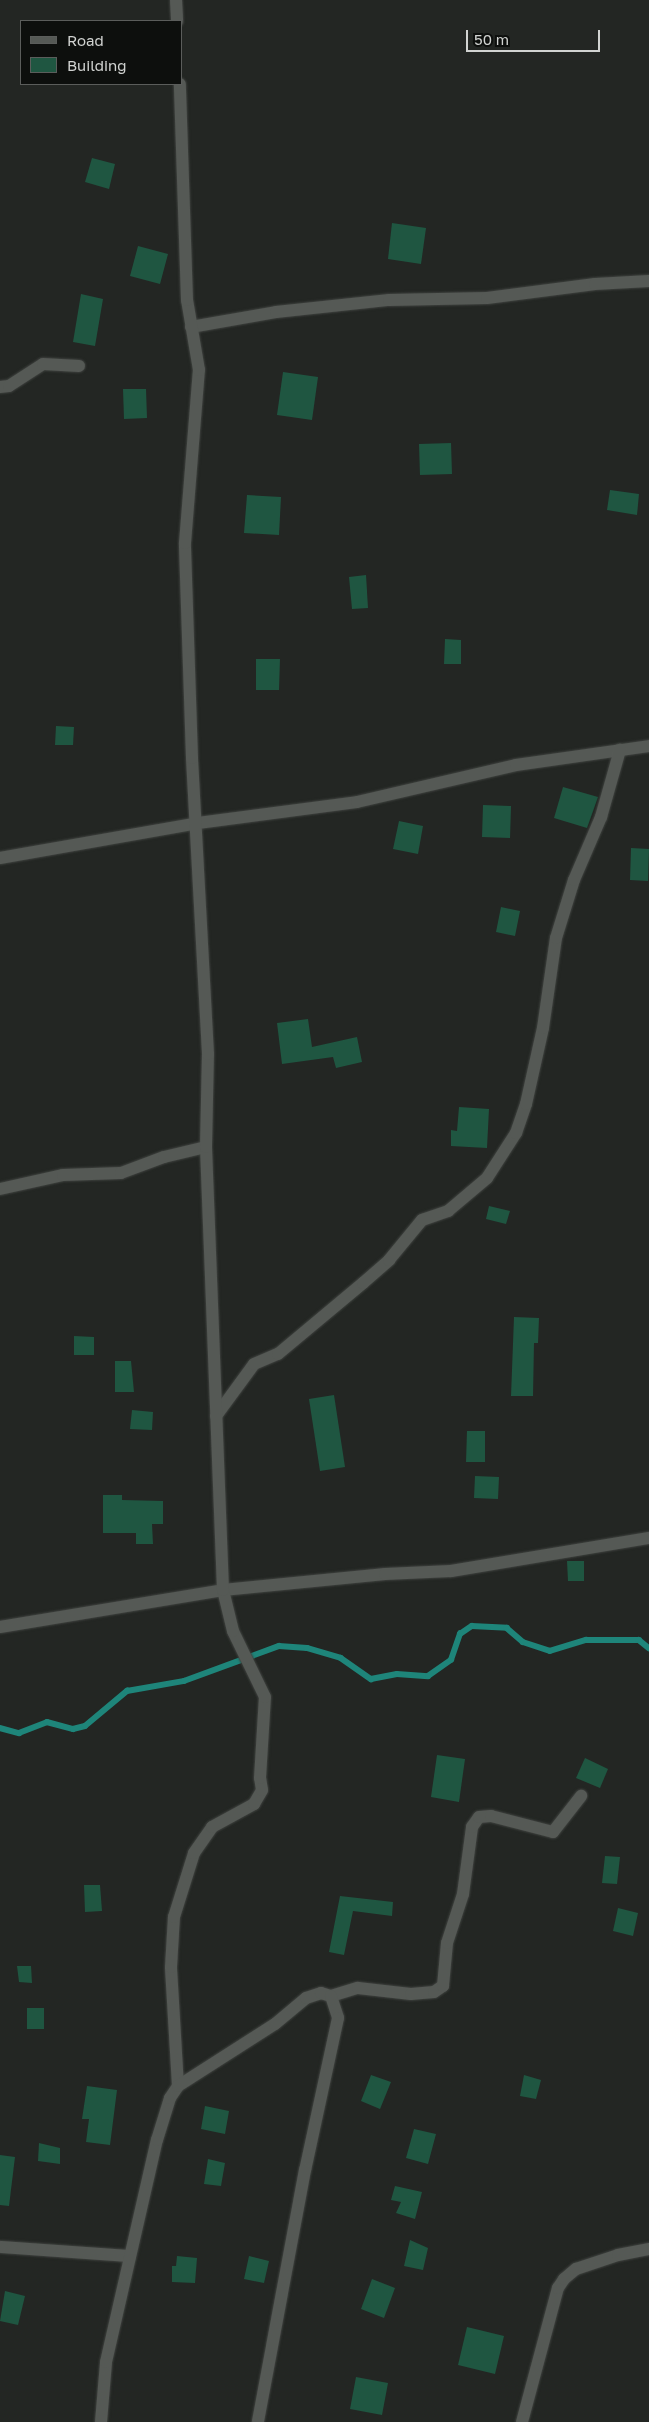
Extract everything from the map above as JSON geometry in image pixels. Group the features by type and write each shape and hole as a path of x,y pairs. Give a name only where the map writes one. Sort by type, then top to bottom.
{"street":[{"path":"176,0 177,20"},
{"path":"178,2086 171,1967 174,1917 194,1853 212,1827 254,1804 262,1790 260,1778 265,1697 232,1631 223,1590 206,1147 208,1054 198,823 192,758 185,543 199,370 186,291 180,85"},
{"path":"191,327 276,312 389,300 486,298 595,284 649,281"},
{"path":"0,387 8,386 43,364 79,366"},
{"path":"0,858 198,823 357,802 516,765 649,746"},
{"path":"216,1416 254,1364 278,1354 363,1283 389,1260 422,1220 448,1211 487,1178 516,1133 526,1104 543,1028 556,938 574,880 601,817 620,750"},
{"path":"0,1189 63,1176 121,1173 164,1157 206,1147"},
{"path":"0,1627 223,1590 384,1574 452,1570 649,1538"},
{"path":"101,2422 106,2362 130,2256 157,2140 170,2098 178,2086 274,2024 306,1998 321,1993 331,1996 358,1988 411,1994 434,1992 442,1986 447,1943 463,1894 472,1827 478,1817 491,1816 553,1832 581,1796"},
{"path":"258,2422 305,2170 338,2018 331,1996"},
{"path":"0,2247 130,2256"},
{"path":"522,2422 558,2288 576,2269 618,2255 649,2249"}],"building":[{"path":"92,158 115,164 109,189 85,182"},
{"path":"392,223 426,228 421,264 388,259"},
{"path":"138,246 168,254 160,284 130,276"},
{"path":"81,294 103,299 95,346 73,342"},
{"path":"283,372 318,377 312,420 277,415"},
{"path":"123,389 146,389 147,418 124,419"},
{"path":"451,443 452,474 420,475 419,444"},
{"path":"610,490 639,494 637,515 607,510"},
{"path":"247,495 281,497 279,535 244,533"},
{"path":"366,575 368,608 352,609 349,577"},
{"path":"445,639 461,640 461,664 444,664"},
{"path":"256,659 280,659 279,690 256,690"},
{"path":"56,726 74,727 73,745 55,745"},
{"path":"563,787 598,797 587,828 554,818"},
{"path":"483,805 511,806 510,838 482,837"},
{"path":"399,821 423,826 418,854 393,849"},
{"path":"631,848 649,849 648,881 630,880"},
{"path":"501,907 520,911 515,936 496,932"},
{"path":"308,1019 312,1047 357,1037 362,1062 336,1068 333,1057 282,1064 277,1023"},
{"path":"459,1107 489,1109 487,1148 451,1146 451,1130 457,1131"},
{"path":"489,1206 510,1211 506,1224 486,1219"},
{"path":"514,1317 539,1318 538,1343 534,1343 533,1396 511,1396"},
{"path":"74,1336 94,1337 94,1355 74,1355"},
{"path":"115,1361 131,1361 134,1392 115,1392"},
{"path":"334,1395 345,1467 320,1471 309,1399"},
{"path":"132,1410 153,1412 152,1430 130,1429"},
{"path":"467,1431 485,1431 485,1462 466,1462"},
{"path":"475,1476 499,1477 498,1499 474,1498"},
{"path":"103,1495 122,1495 122,1500 163,1501 163,1524 152,1524 153,1544 136,1544 136,1533 103,1533"},
{"path":"567,1561 584,1561 584,1581 568,1581"},
{"path":"437,1755 465,1759 459,1802 431,1797"},
{"path":"585,1758 608,1769 600,1788 576,1778"},
{"path":"605,1856 620,1857 617,1884 602,1883"},
{"path":"84,1885 100,1885 102,1911 85,1912"},
{"path":"340,1896 393,1902 392,1916 353,1911 344,1955 329,1952"},
{"path":"618,1908 638,1913 633,1936 613,1931"},
{"path":"17,1966 31,1966 32,1983 19,1982"},
{"path":"27,2008 44,2008 44,2029 27,2029"},
{"path":"371,2075 391,2082 380,2109 361,2101"},
{"path":"524,2075 541,2080 536,2099 520,2096"},
{"path":"87,2086 117,2090 110,2145 86,2142 89,2119 82,2119"},
{"path":"205,2106 229,2111 225,2134 201,2129"},
{"path":"414,2129 436,2134 428,2164 406,2158"},
{"path":"39,2143 60,2148 60,2164 38,2161"},
{"path":"0,2155 15,2157 9,2206 0,2205"},
{"path":"208,2159 225,2163 221,2186 204,2184"},
{"path":"395,2186 422,2192 415,2219 396,2213 401,2202 391,2200"},
{"path":"410,2240 428,2248 423,2270 404,2266"},
{"path":"177,2256 197,2258 195,2283 172,2282 172,2266 176,2266"},
{"path":"249,2256 269,2261 264,2283 244,2279"},
{"path":"372,2279 395,2288 384,2318 361,2309"},
{"path":"5,2291 25,2296 18,2325 0,2321"},
{"path":"467,2327 504,2336 495,2374 458,2365"},
{"path":"356,2377 388,2383 382,2415 350,2409"}],"waterway":[{"path":"0,1728 19,1733 47,1722 73,1729 85,1726 127,1691 184,1681 279,1646 307,1648 341,1658 371,1679 397,1674 428,1676 451,1660 460,1634 472,1626 507,1628 523,1642 550,1651 586,1640 639,1640 649,1648"}]}
